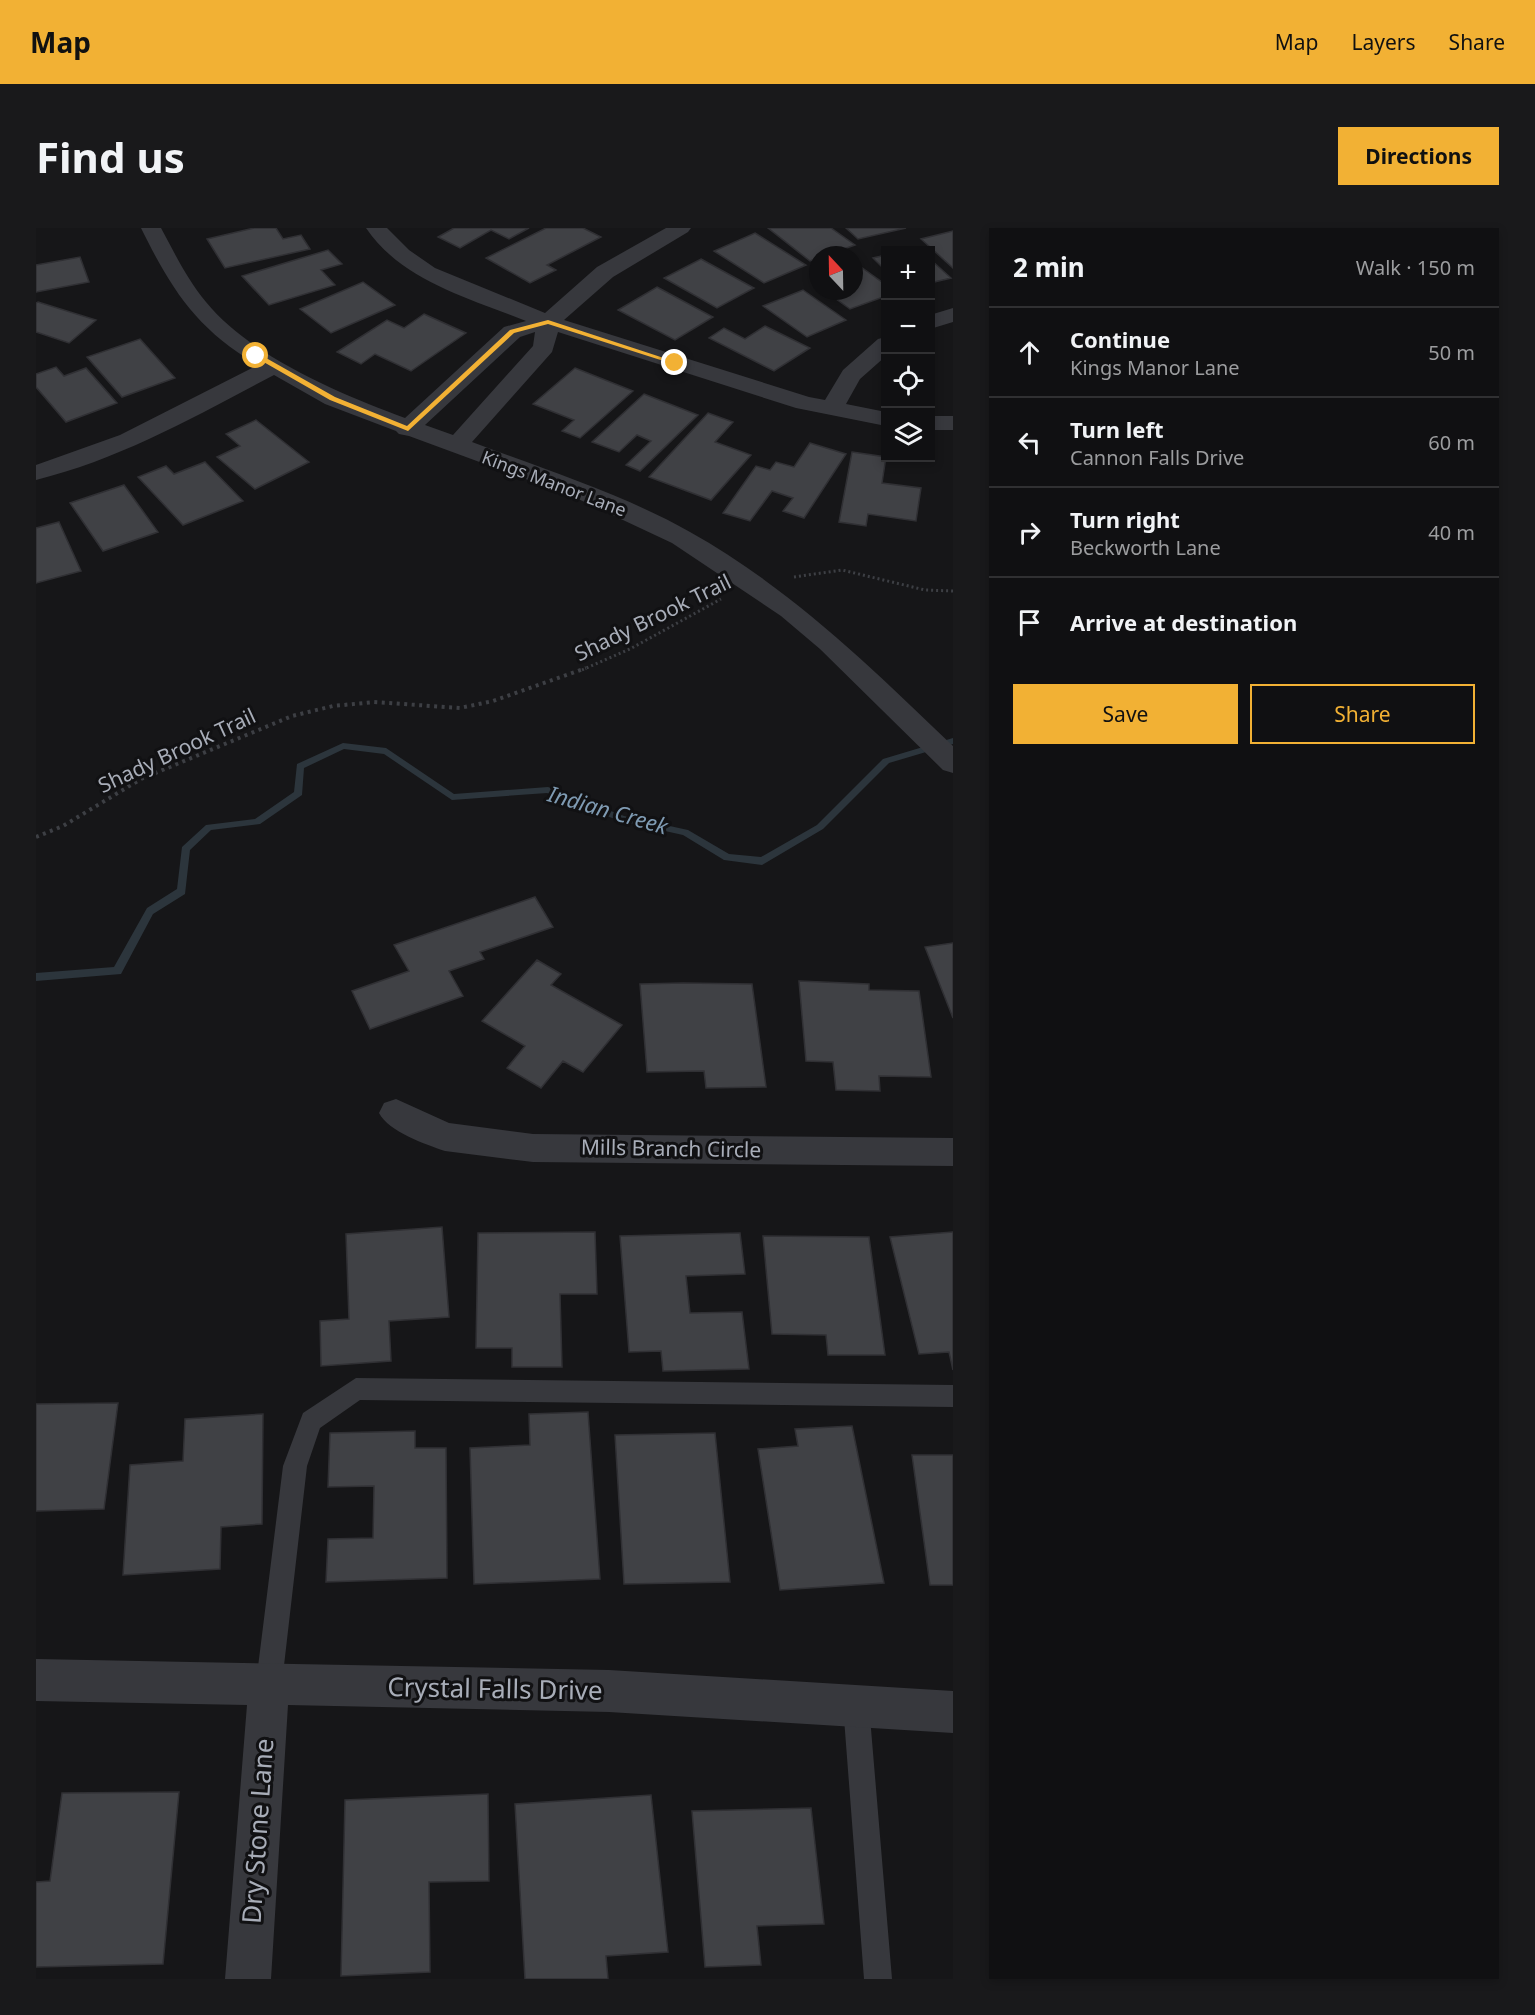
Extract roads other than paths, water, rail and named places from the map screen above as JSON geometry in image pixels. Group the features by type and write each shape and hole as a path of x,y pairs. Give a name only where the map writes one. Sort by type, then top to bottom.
{"street":[{"name":"Kings Manor Lane","path":"151,228 177,279 200,309 226,334 274,366 333,399 408,429 583,492 681,537 790,610 829,643 953,763"},
{"path":"376,228 400,255 427,273 548,322 831,410 881,418"},
{"path":"408,429 512,332 548,322 605,272 681,228"},
{"path":"935,320 953,315"},
{"path":"456,446 544,346 548,322"},
{"path":"831,410 851,375 881,347"},
{"path":"36,473 64,465 156,428 274,366"},
{"path":"935,423 953,423"},
{"name":"Mills Branch Circle","path":"396,1113 445,1137 532,1148 953,1152"},
{"name":"Crystal Falls Drive","path":"36,1680 609,1691 953,1712"},
{"name":"Dry Stone Lane","path":"248,1979 269,1683"}],"lane":[{"path":"269,1683 295,1466 311,1421 356,1389 953,1396"},
{"path":"856,1705 878,1979"}],"waterway":[{"name":"Indian Creek","path":"36,977 117,971 150,911 182,891 185,849 209,827 257,822 299,793 300,766 343,746 386,751 452,797 548,790 623,819 685,832 727,857 762,861 820,827 886,761 953,741"}]}
